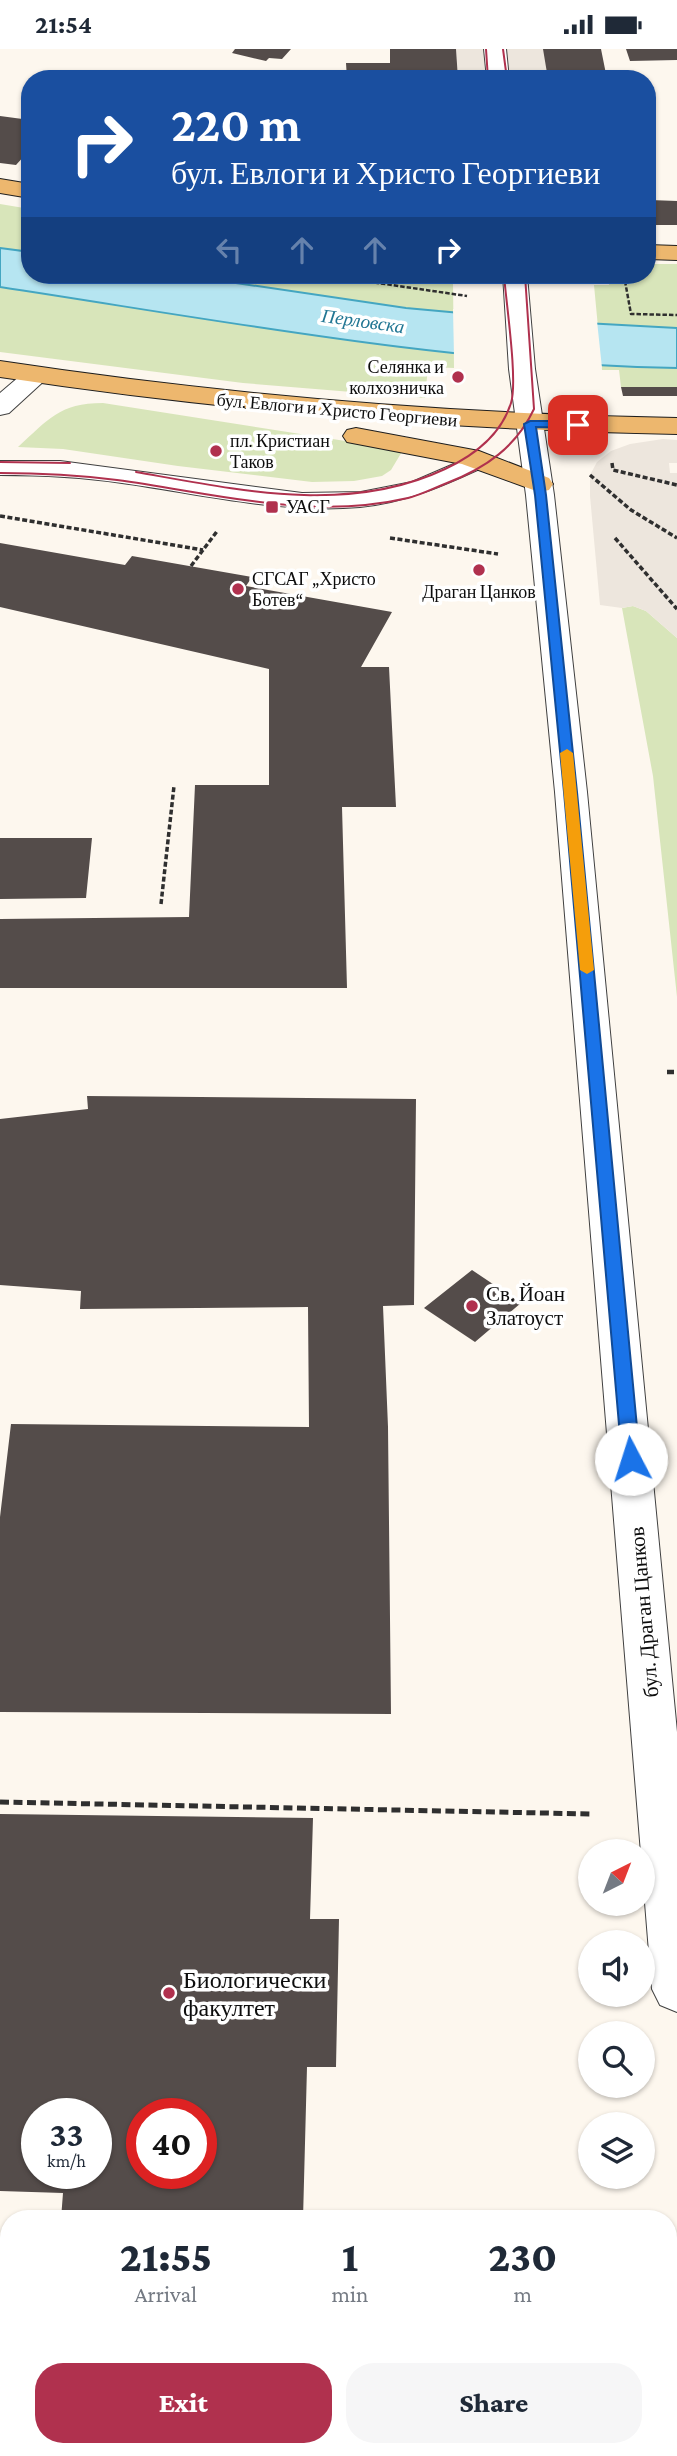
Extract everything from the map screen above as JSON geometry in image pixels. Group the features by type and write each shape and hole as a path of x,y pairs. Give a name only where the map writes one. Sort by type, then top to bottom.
{"main road":[{"path":"0,186 21,190"},
{"path":"656,253 677,253"},
{"name":"бул. Евлоги и Христо Георгиеви","path":"0,369 141,391 260,405 530,424 677,426"},
{"path":"141,391 265,421 439,450 539,484"}],"street":[{"path":"495,49 497,70"},
{"name":"бул. Драган Цанков","path":"515,284 522,369 539,484 666,1727 677,1989"},
{"path":"0,407 36,375"}],"lane":[{"path":"0,468 29,466 90,470 274,501 305,503 352,500 416,488 450,476 477,461"}],"path":[{"path":"385,284 467,296"},
{"path":"626,284 631,314 677,315"},
{"path":"614,470 676,485"},
{"path":"590,475 650,524 677,538"},
{"path":"0,516 203,550"},
{"path":"191,566 213,538"},
{"path":"390,538 498,554"},
{"path":"615,538 677,610"},
{"path":"161,904 174,786"},
{"path":"667,1072 677,1072"},
{"path":"0,1802 593,1814"}],"green space":[{"path":"0,204 21,208 21,284 453,284 454,368 428,367 425,398 243,383 0,352"},
{"path":"656,264 677,264 677,387 621,387 619,370 602,370 594,285 656,284"},
{"path":"103,403 403,450 391,470 382,476 354,481 312,482 63,449 18,447 55,415 75,406"},
{"path":"633,606 646,611 677,638 677,997 653,776 622,608"}],"shaded area":[{"path":"456,49 544,49 547,70 457,70"},
{"path":"663,439 677,440 677,463 669,463 670,473 677,473 677,638 646,611 633,606 622,608 600,605 590,496 590,475 597,462 611,451 630,444"}],"water":[{"name":"Перловска","path":"0,248 21,251 21,284 243,284 406,308 548,321 677,328 677,368 592,365 422,350 253,327 0,287"}],"pier":[{"path":"453,309 597,321 602,368 454,356"}],"building":[{"path":"235,49 291,49 282,59 269,58 266,61 232,53"},
{"path":"390,49 456,49 457,70 346,70 346,63 390,63"},
{"path":"543,49 601,49 605,70 546,70"},
{"path":"626,49 677,49 677,60 630,61"},
{"path":"0,116 21,119 21,159 16,165 0,163"},
{"path":"656,200 677,201 677,225 656,225"},
{"path":"621,387 677,387 677,396 623,396"},
{"path":"0,543 125,565 132,556 252,577 246,586 392,612 361,667 389,667 396,807 342,807 347,988 0,988 0,919 189,917 195,785 269,785 269,669 0,607"},
{"path":"0,838 92,838 86,898 0,899"},
{"path":"87,1096 416,1099 414,1305 383,1306 388,1427 391,1714 0,1712 0,1517 11,1424 309,1427 308,1307 80,1309 81,1291 0,1285 0,1119 88,1109"},
{"name":"Св. Йоан Златоуст","path":"472,1270 521,1303 475,1342 424,1308"},
{"name":"Биологически факултет","path":"0,1814 313,1818 310,1919 339,1919 336,2067 307,2067 303,2210 62,2210 63,2193 0,2191"}],"tram line":[{"path":"486,49 487,70"},
{"path":"503,49 506,70"},
{"path":"136,472 253,491 331,495 408,483 445,469 486,443 501,425 511,403 513,378 505,284"},
{"path":"0,473 102,478 298,506 371,504 418,495 461,477 498,455 518,434 534,409 526,284"},
{"path":"0,462 70,463"}],"slow traffic":[{"path":"567,753 587,970"}],"place":[{"name":"Селянка и колхозничка","path":"458,377"},
{"name":"пл. Кристиан Таков","path":"216,451"},
{"name":"УАСГ","path":"272,507"},
{"name":"Драган Цанков","path":"479,570"},
{"name":"СГСАГ „Христо Ботев“","path":"238,589"},
{"name":"Св. Йоан Златоуст","path":"472,1306"},
{"name":"Биологически факултет","path":"169,1993"}],"route":[{"path":"578,425 530,424 571,792 631,1459"}]}
